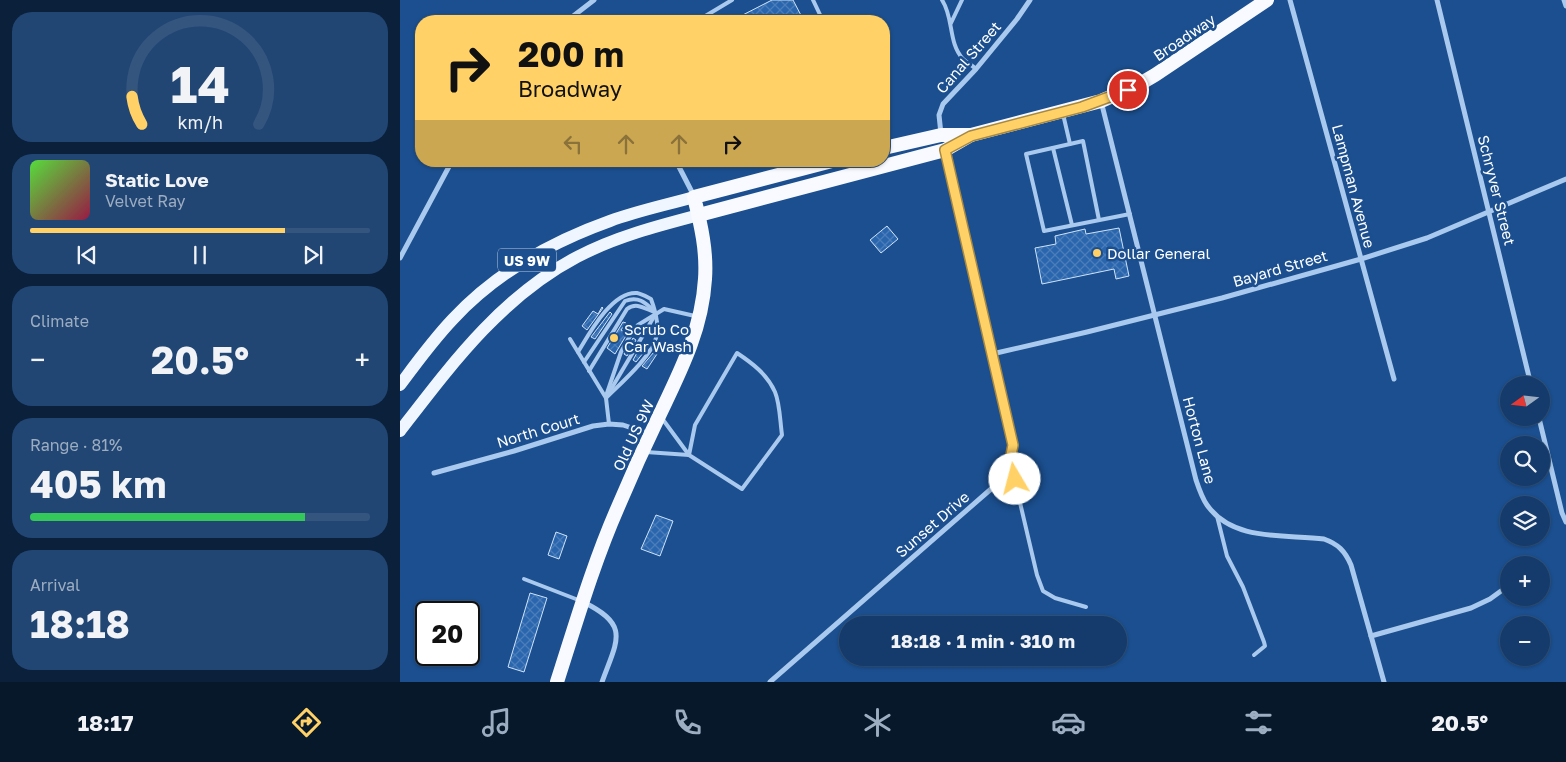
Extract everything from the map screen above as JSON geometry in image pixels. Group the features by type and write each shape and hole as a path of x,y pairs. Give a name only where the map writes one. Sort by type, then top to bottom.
{"highway":[{"name":"Broadway","path":"890,165 945,150 971,136 1101,101 1132,88 1156,75 1267,0"},
{"name":"Broadway","path":"890,145 941,135 971,136"},
{"name":"US 9W","path":"694,197 809,167"},
{"name":"Broadway","path":"699,215 881,167"},
{"name":"Old US 9W","path":"557,682 612,521 684,363 700,317 706,279 706,261 705,245 694,197"}],"main road":[{"name":"US 9W","path":"400,385 453,318 488,288 525,261 580,232 611,220 694,197"},
{"name":"US 9W","path":"400,431 474,338 494,317 538,281 571,260 604,244 699,215"}],"street":[{"path":"575,15 594,0"},
{"name":"Canal Street","path":"941,135 939,114 943,104 976,68 1030,0"},
{"name":"Lampman Avenue","path":"1290,0 1394,379"},
{"name":"Schryver Street","path":"1437,0 1529,376"},
{"path":"1564,0 1566,6"},
{"name":"Horton Lane","path":"1101,101 1196,480 1208,506 1227,524 1249,532 1324,539 1341,548 1351,565 1384,682"},
{"name":"Sunset Drive","path":"770,682 991,489 1002,477 1010,460 1013,445 941,135"},
{"path":"400,258 449,167"},
{"path":"679,167 694,197"},
{"name":"Bayard Street","path":"992,354 1155,315 1361,259 1427,238 1566,179"},
{"name":"North Court","path":"434,473 514,451 593,426 609,424 632,427 651,434"},
{"path":"1541,426 1562,513 1566,522"},
{"path":"1371,636 1471,608 1500,592"},
{"path":"583,602 598,609 609,618 616,629 616,642 602,682"}],"lane":[{"path":"707,15 732,0"},
{"path":"813,0 820,15"},
{"path":"942,0 946,5 958,52 964,60 976,68"},
{"path":"951,23 962,0"},
{"path":"1063,112 1070,144"},
{"path":"1099,220 1083,141 1026,154 1044,231 1130,214"},
{"path":"1053,148 1072,226"},
{"path":"578,352 614,301 625,295 638,293 651,299 656,313 656,338 640,365 606,398"},
{"path":"584,362 625,301 631,299 641,300 656,313"},
{"path":"589,371 627,309 636,305 656,313"},
{"path":"609,424 606,398 621,352 638,325 664,309 700,317"},
{"path":"606,398 656,313"},
{"path":"570,339 606,398"},
{"path":"660,415 688,455 742,489 782,434 775,392 765,376 754,364 737,353 695,424 688,455"},
{"path":"643,452 688,455"},
{"path":"1010,460 1037,575 1043,591 1056,598 1086,607"},
{"path":"1217,516 1227,556 1243,587 1264,642 1265,646 1254,655"},
{"path":"524,579 583,602"}],"building":[{"path":"772,0 793,0 801,15 743,15"},
{"path":"887,226 898,239 881,253 870,240"},
{"path":"1119,228 1129,276 1116,279 1114,269 1042,284 1035,248 1056,244 1055,236 1085,229 1086,234"},
{"path":"603,308 587,330 582,326 593,311 598,314"},
{"path":"610,312 612,314 595,339 591,337"},
{"path":"623,322 626,323 621,330 627,334 615,354 607,348"},
{"path":"633,338 636,340 627,356 624,354"},
{"path":"642,344 647,348 636,362 633,360"},
{"path":"654,352 657,354 647,369 642,366"},
{"path":"656,515 673,521 660,556 641,549"},
{"path":"556,532 567,536 559,559 548,555"},
{"path":"530,593 547,598 524,672 508,667"}],"place":[{"name":"Dollar General","path":"1097,253"},
{"name":"Scrub Co Car Wash","path":"614,338"}],"route":[{"path":"1015,479 1010,460 1013,445 945,150 971,136 1082,107 1128,90"}]}
